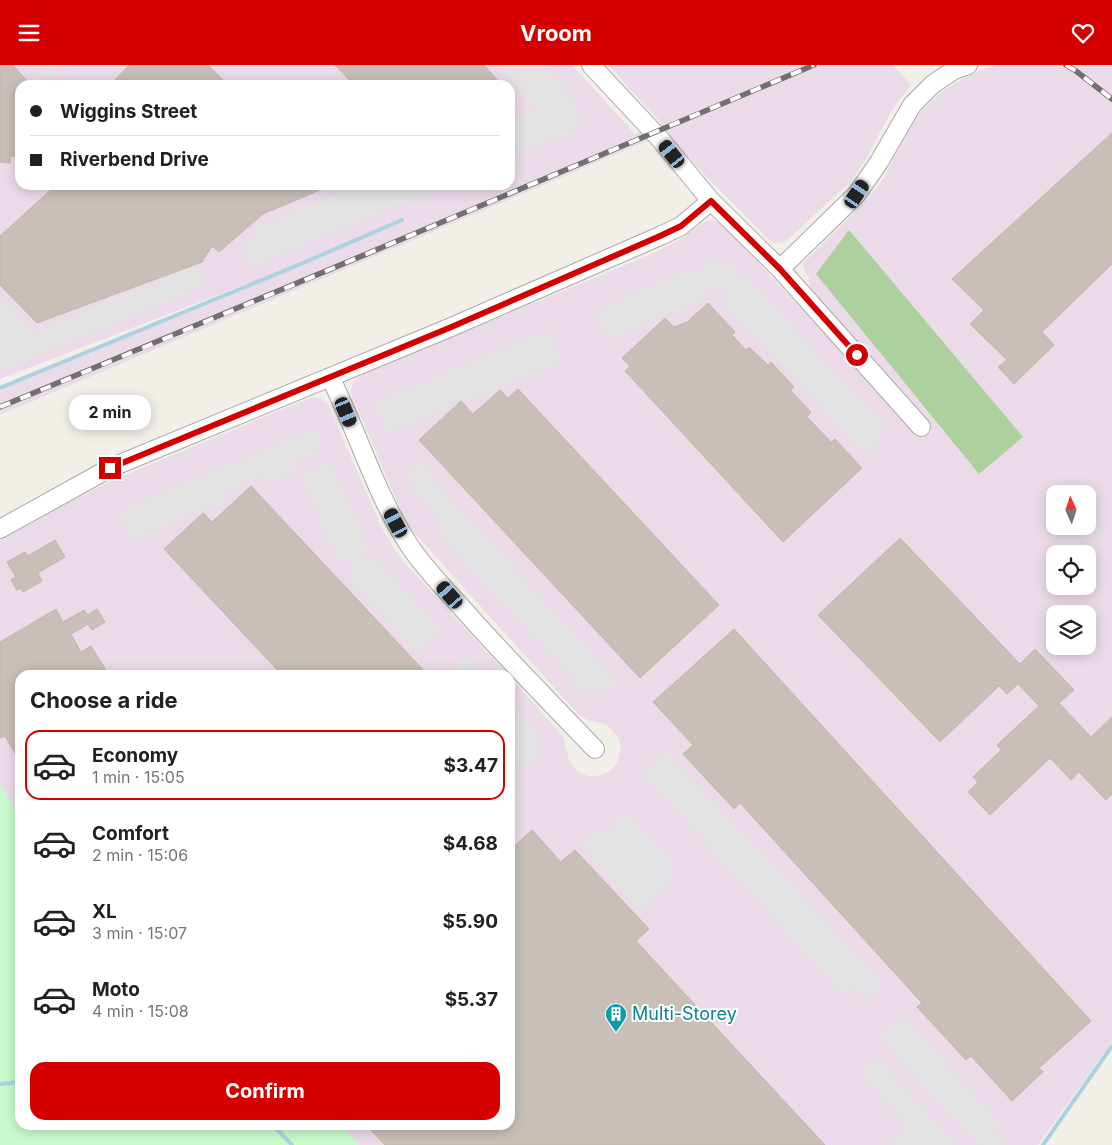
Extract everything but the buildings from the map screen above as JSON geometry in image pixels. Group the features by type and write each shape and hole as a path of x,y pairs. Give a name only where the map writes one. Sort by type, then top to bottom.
{"street":[{"path":"591,65 660,139 711,201 780,269 921,427"},
{"path":"780,269 857,194 879,162 912,105 933,84 954,70 968,65"},
{"path":"0,529 110,468 449,328 660,236 681,226 711,201"},
{"path":"330,377 382,496 409,545 474,621 595,749"}],"shaded area":[{"path":"0,65 572,65 635,134 661,123 608,65 893,65 911,85 892,110 867,157 851,181 785,242 774,243 768,239 666,133 0,415 0,390 347,245 0,379"},
{"path":"40,65 62,65 51,76"},
{"path":"495,65 540,65 573,100 582,127 515,155 515,120 537,110 515,86 515,80 509,80"},
{"path":"996,65 1112,65 1112,1042 1038,1145 359,1145 346,1130 515,1130 515,683 563,736 569,760 580,773 591,777 610,771 617,763 621,747 618,737 605,724 587,720 578,714 411,529 402,513 352,396 351,389 354,381 361,375 654,253 677,241 705,222 712,220 722,224 923,439 933,430 811,298 809,278 803,263 868,199 883,179 912,124 921,111 945,89 972,74"},
{"path":"347,190 432,190 250,267 242,244 259,237 255,228"},
{"path":"713,262 730,265 738,269 733,277 739,282 746,276 887,429 880,435 882,438 866,455 721,299 729,292 723,288 706,288 708,296 607,341 594,311 696,267 700,275 706,273 703,264"},
{"path":"197,265 206,285 0,371 0,297 34,332"},
{"path":"549,330 562,361 387,433 374,403"},
{"path":"312,397 320,398 328,404 380,524 393,547 403,561 503,670 15,670 15,810 0,784 0,541 111,481"},
{"path":"316,429 324,448 292,462 295,472 265,484 262,475 224,491 227,499 130,541 118,511"},
{"path":"423,458 432,478 617,681 604,695 597,687 588,695 436,532 444,525 416,494 405,470 418,465"},
{"path":"330,461 369,549 361,553 362,557 365,560 372,554 441,629 416,652 347,577 354,570 347,559 338,562 301,473"},
{"path":"466,656 479,670 450,670"},
{"path":"515,710 543,741 537,747 540,752 522,768 515,760"},
{"path":"665,751 884,983 864,1001 851,987 842,994 642,772"},
{"path":"626,813 675,865 667,872 674,880 640,911 582,847 603,827 610,834 609,828"},
{"path":"902,1017 1002,1124 995,1131 1008,1141 1003,1145 979,1145 879,1038"},
{"path":"876,1057 957,1145 890,1145 906,1130 907,1126 859,1072"}],"green space":[{"path":"849,230 1023,437 979,474 816,274"},
{"path":"0,784 15,810 15,1130 346,1130 359,1145 0,1145"}],"waterway":[{"path":"0,388 303,263 402,220"},
{"path":"1043,1145 1112,1046"},
{"path":"0,1084 15,1082"},
{"path":"278,1130 292,1145"}],"railway":[{"path":"0,407 814,65"},
{"path":"1066,65 1112,99"}],"place":[{"name":"Multi-Storey","path":"616,1033"}],"route":[{"path":"110,468 449,328 660,236 681,226 711,201 780,269 857,355"}]}
